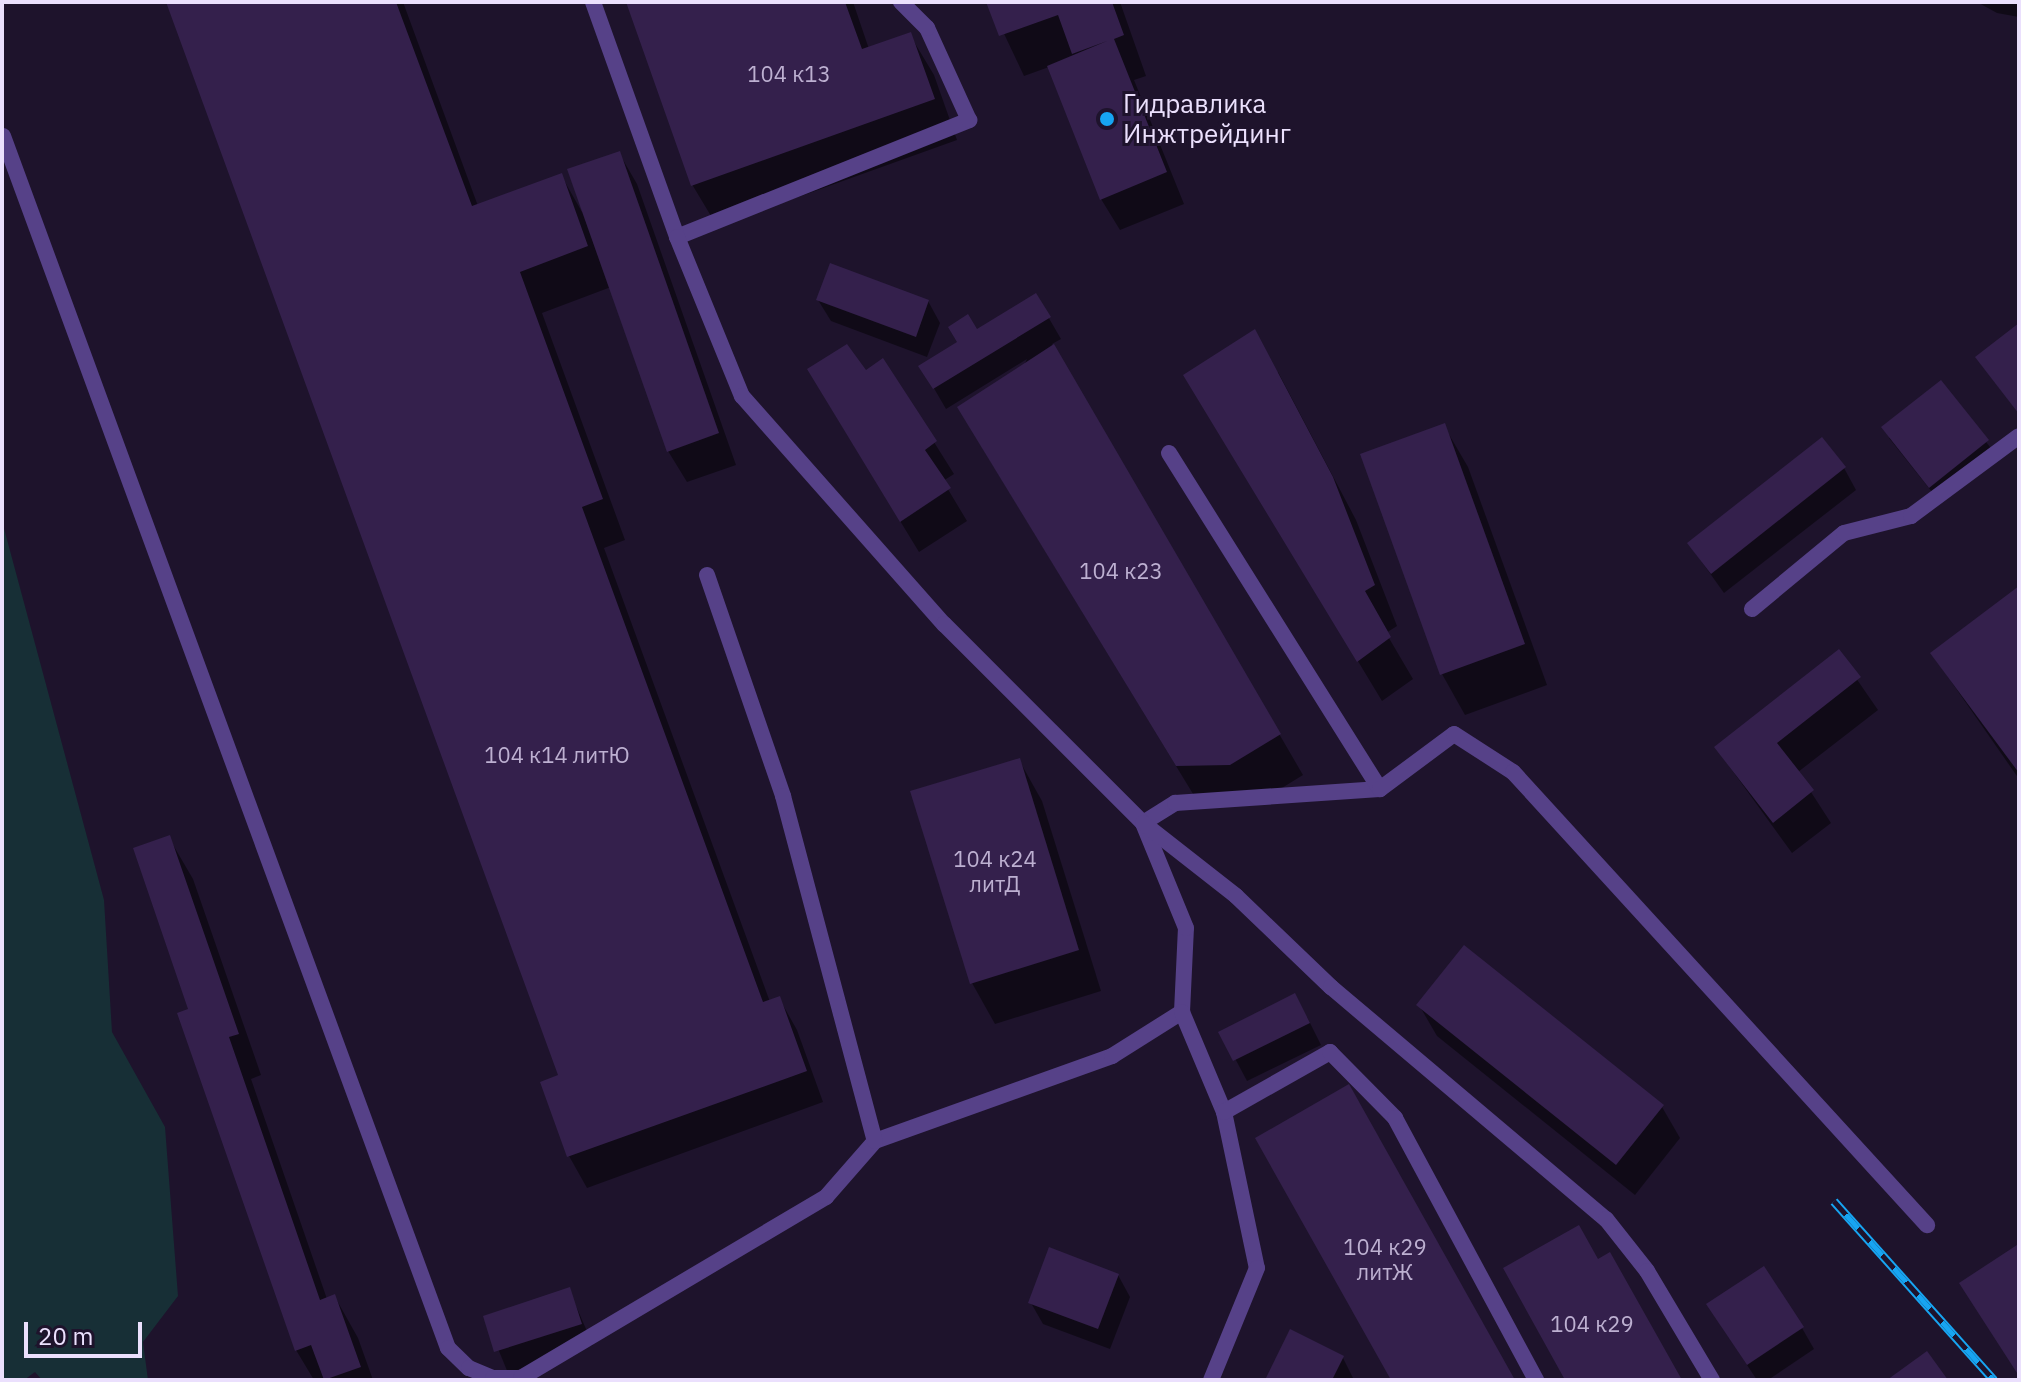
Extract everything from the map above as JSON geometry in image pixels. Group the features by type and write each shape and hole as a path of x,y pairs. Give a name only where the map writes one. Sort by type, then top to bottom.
{"street":[{"path":"593,2 677,237 742,396 944,624 1143,823 1236,896 1331,987 1606,1219 1647,1271 1712,1380"},
{"path":"677,237 969,120 927,28 901,2"},
{"path":"3,136 448,1348 469,1368 493,1378 521,1378 826,1197 875,1141 1112,1056 1182,1012"},
{"path":"1752,609 1844,533 1911,516 2019,436"},
{"path":"1169,453 1380,789"},
{"path":"707,575 783,796 875,1141"},
{"path":"1143,823 1175,803 1380,789 1454,734 1513,772 1927,1225"},
{"path":"1143,823 1186,928 1182,1012 1224,1112 1257,1268 1211,1380"},
{"path":"1224,1112 1330,1052 1395,1118 1536,1380"}],"shaded area":[{"path":"2,521 104,900 112,1032 165,1127 178,1296 143,1342 148,1380 42,1380 35,1372 24,1380 2,1380"}],"building":[{"path":"166,2 396,2 472,206 562,173 588,246 520,272 603,499 582,507 763,1002 780,996 807,1071 567,1157 540,1082 558,1075"},
{"path":"626,2 845,2 862,49 911,32 935,99 691,186"},
{"name":"Гидравлика Инжтрейдинг","path":"986,2 1112,2 1124,35 1114,39 1167,172 1100,200 1047,66 1107,41 1072,54 1058,15 999,36"},
{"path":"620,151 719,433 667,452 567,169"},
{"path":"830,263 929,300 916,337 816,300"},
{"path":"1036,293 1051,317 933,389 918,366 957,342 948,327 968,314 977,329"},
{"path":"2019,323 2019,414 1975,357"},
{"path":"1255,329 1333,477 1375,585 1365,591 1391,637 1357,662 1183,375"},
{"path":"847,344 866,370 883,358 937,441 925,450 951,488 900,522 807,369"},
{"path":"1054,344 1281,734 1230,765 1176,766 957,407"},
{"path":"1941,380 1989,440 1929,488 1881,427"},
{"path":"1445,423 1525,644 1440,675 1360,454"},
{"path":"1822,437 1846,467 1711,574 1687,543"},
{"path":"2019,586 2019,773 1930,653"},
{"path":"1839,649 1861,677 1777,743 1814,790 1773,823 1714,747"},
{"path":"1020,758 1079,950 970,984 910,791"},
{"path":"170,835 239,1034 229,1037 320,1300 335,1294 361,1367 324,1380 311,1345 295,1351 177,1013 188,1009 133,848"},
{"path":"1464,945 1664,1105 1616,1165 1416,1005"},
{"path":"1295,993 1310,1023 1233,1061 1218,1032"},
{"path":"1349,1084 1515,1380 1391,1380 1255,1138"},
{"path":"1579,1225 1598,1259 1610,1252 1682,1380 1565,1380 1503,1268"},
{"path":"2017,1245 2019,1248 2019,1376 1959,1283"},
{"path":"1049,1247 1119,1274 1098,1329 1028,1303"},
{"path":"1764,1266 1804,1327 1747,1365 1706,1304"},
{"path":"570,1287 582,1324 494,1352 483,1316"},
{"path":"1290,1329 1344,1356 1332,1380 1265,1380"},
{"path":"1927,1351 1948,1380 1887,1380"}],"railway":[{"path":"1834,1201 1994,1380"}],"place":[{"name":"Гидравлика Инжтрейдинг","path":"1107,119"}]}
